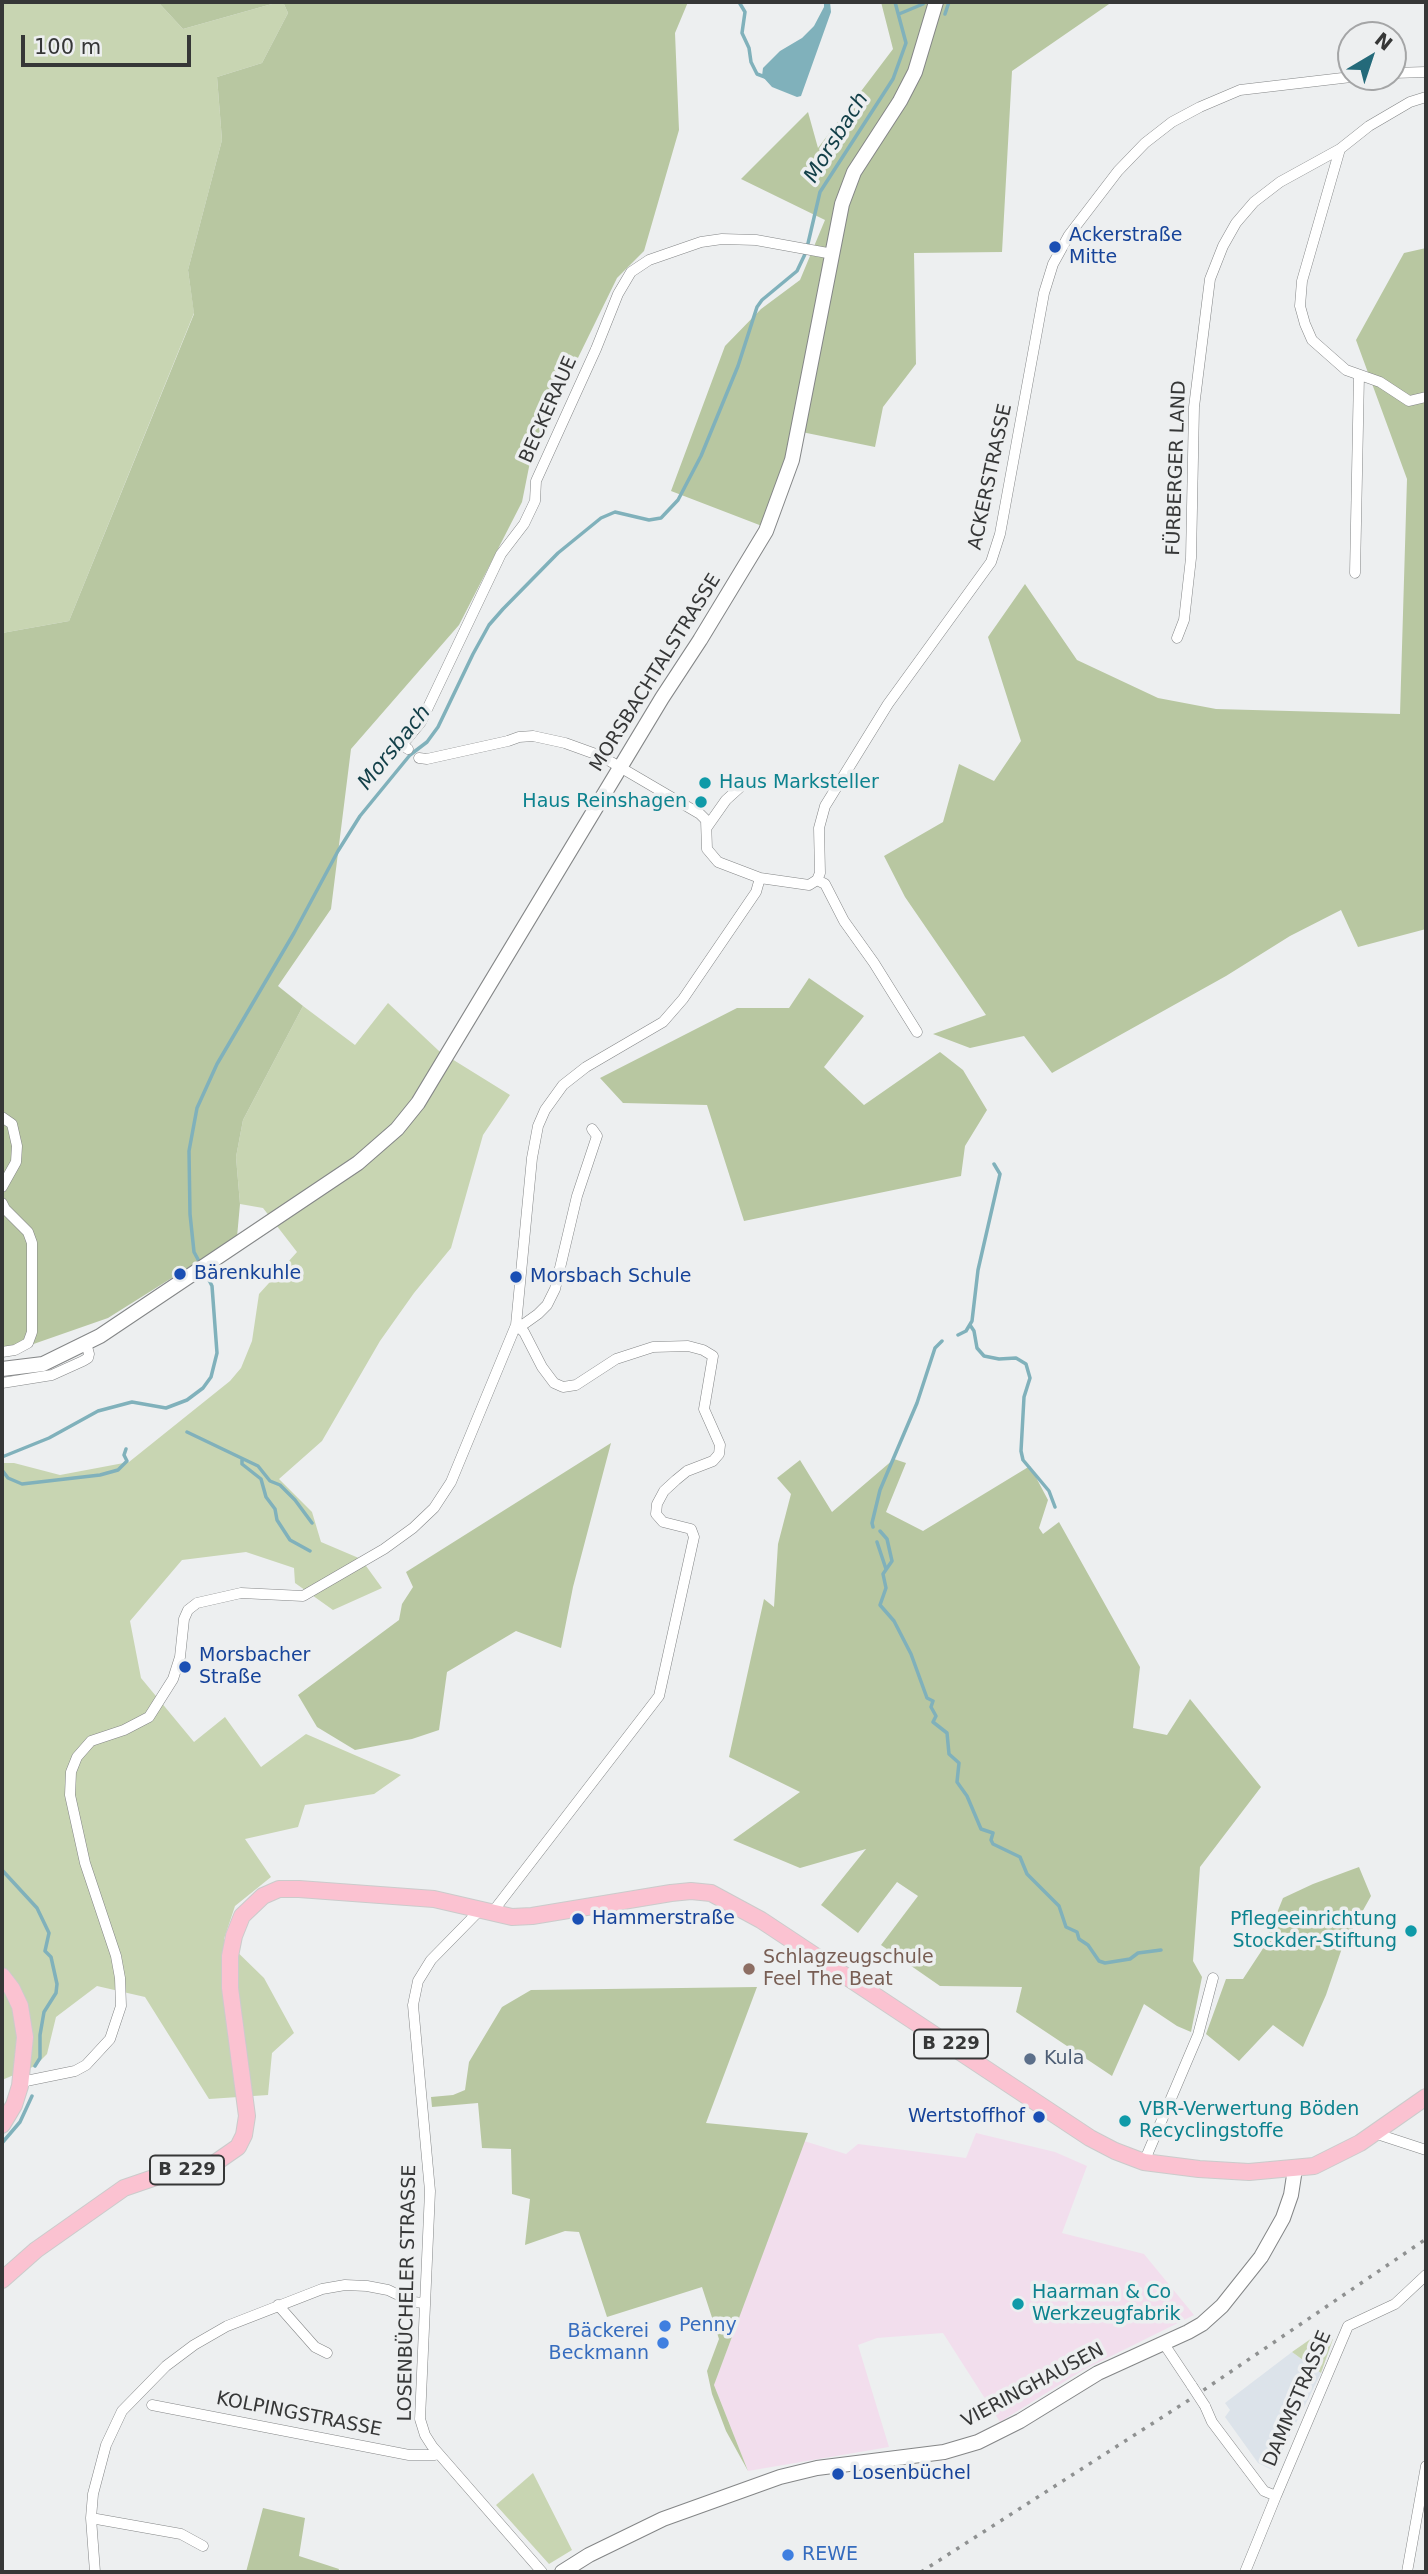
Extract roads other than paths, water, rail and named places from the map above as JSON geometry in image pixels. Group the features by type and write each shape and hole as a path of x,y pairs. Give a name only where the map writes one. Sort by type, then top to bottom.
{"main road":[{"name":"MORSBACHTALSTRASSE","path":"2,1369 43,1364 86,1343 358,1163 381,1145 408,1117 662,698 748,562 774,513 792,460 842,204 868,149 911,80 936,2"},
{"name":"B 229","path":"2,2280 36,2250 124,2188 162,2175 215,2163 238,2147 244,2135 247,2116 230,1988 230,1956 242,1916 263,1896 279,1889 434,1899 512,1917 671,1893 711,1893 761,1920 1090,2138 1144,2162 1242,2171 1295,2169 1323,2162 1374,2133 1426,2097"},
{"path":"2,1976 16,1996 22,2015 24,2048 20,2086 14,2105 2,2125"},
{"name":"VIERINGHAUSEN","path":"562,2572 629,2534 780,2477 855,2462 944,2452 978,2442 1020,2421 1098,2373 1202,2324 1244,2280 1278,2232 1291,2194 1295,2169"}],"street":[{"path":"1407,73 1426,72"},
{"name":"ACKERSTRASSE","path":"817,880 820,873 819,828 825,806 888,704 983,577 991,562 1000,534 1044,293 1053,264 1069,235 1118,171 1172,122 1240,90 1337,79"},
{"name":"FÜRBERGER LAND","path":"1177,638 1184,620 1191,558 1194,407 1210,279 1223,246 1236,223 1254,202 1280,182 1340,149 1369,126 1410,102 1426,97"},
{"path":"1340,149 1302,281 1300,306 1312,340 1346,370 1380,382 1409,401 1426,397"},
{"name":"BECKERAUE","path":"405,747 421,722 501,554 524,524 535,501 536,481 618,294 631,272 661,256 701,242 722,239 756,240 832,254"},
{"path":"1355,573 1360,456 1359,375"},
{"path":"419,758 533,736 583,749 690,807 703,816 707,827 706,843 715,859 760,878 809,885 817,880 825,884 844,921 874,963 916,1032"},
{"path":"707,827 726,800 747,780"},
{"path":"20,2086 26,2081 75,2071 86,2065 110,2039 121,2006 116,1956 86,1863 70,1795 71,1772 77,1757 91,1741 149,1717 173,1679 180,1657 184,1619 188,1610 197,1603 241,1593 303,1596 384,1549 413,1528 434,1508 451,1482 516,1325 532,1157 538,1126 549,1102 586,1067 663,1021 670,1014 756,892 760,878"},
{"path":"2,1117 12,1125 18,1146 16,1163 2,1187"},
{"path":"516,1325 524,1324 547,1306 555,1289 577,1196 597,1136 592,1129"},
{"path":"2,1203 28,1232 32,1243 32,1332 28,1343 15,1350 2,1352"},
{"path":"485,1912 659,1696 694,1537 691,1529 663,1521 656,1514 657,1504 664,1491 687,1471 713,1461 719,1454 720,1445 705,1409 713,1356 703,1350 688,1346 653,1346 616,1359 576,1385 562,1387 554,1383 542,1367 524,1332 516,1325"},
{"path":"2,1383 52,1375 83,1362 89,1354 86,1343"},
{"name":"LOSENBÜCHELER STRASSE","path":"485,1912 431,1960 418,1981 413,2005 430,2191 420,2419 425,2435 437,2452 542,2572"},
{"path":"1144,2162 1198,2035 1213,1978"},
{"path":"1374,2133 1426,2150"},
{"name":"DAMMSTRASSE","path":"1245,2572 1348,2326 1395,2304 1426,2275"},
{"path":"95,2572 91,2518 93,2494 106,2445 122,2412 166,2366 226,2326 322,2289 345,2285 388,2290 413,2302 424,2303"},
{"path":"278,2305 315,2347 327,2353"},
{"path":"1164,2344 1205,2406 1212,2422 1264,2491 1276,2496"},
{"name":"KOLPINGSTRASSE","path":"152,2405 410,2455 435,2455 437,2452"},
{"path":"1407,2572 1426,2466"},
{"path":"91,2518 181,2534 204,2546"}],"water":[{"path":"824,2 830,2 831,12 801,96 797,97 772,87 762,76 763,68 780,51 802,38 814,26"}],"waterway":[{"path":"739,2 745,12 742,33 749,48 751,62 757,74 765,77"},
{"name":"Morsbach","path":"201,1265 194,1252 190,1214 189,1151 197,1108 217,1064 360,816 410,755 427,742 438,727 489,625 558,553 601,518 615,512 649,520 661,518 678,500 701,456 738,366 757,307 797,271 806,252 820,192 893,79 906,43 895,2"},
{"path":"945,14 949,2"},
{"path":"899,14 923,4"},
{"path":"958,1335 966,1331 972,1321 978,1270 1000,1174 994,1164"},
{"name":"Morsbach","path":"2,1457 49,1438 98,1411 132,1402 166,1408 187,1400 203,1388 211,1377 217,1353 212,1286 205,1272"},
{"path":"970,1325 977,1348 984,1356 1016,1358 1026,1364 1030,1378 1024,1397 1021,1451 1023,1460 1049,1491 1055,1507"},
{"path":"873,1527 880,1490 917,1403 935,1348 942,1341"},
{"path":"187,1432 258,1466 270,1481 280,1485 295,1500 312,1523"},
{"path":"2,1470 8,1478 22,1484 100,1475 118,1470 127,1461 124,1455 126,1449"},
{"path":"242,1460 242,1464 261,1479 266,1497 290,1540 310,1551"},
{"path":"880,1531 887,1539 892,1561 883,1574 886,1588 880,1605 894,1621 911,1654 927,1698 933,1701 931,1707 936,1716 933,1722 947,1733 949,1754 959,1763 957,1782 967,1796 981,1829 993,1833 993,1844 1020,1857 1027,1874 1059,1906 1066,1927 1077,1932 1079,1939 1088,1945 1099,1961 1105,1963 1130,1959 1138,1953 1161,1950"},
{"path":"877,1542 886,1569"},
{"path":"2,1870 37,1908 49,1933 45,1951 51,1957 57,1984 56,1993 44,2012 40,2058 35,2066"},
{"path":"2,2143 20,2122 32,2096"}],"railway":[{"path":"921,2572 1189,2400 1426,2239"}],"place":[{"name":"Ackerstraße Mitte","path":"1055,247"},
{"name":"Haus Marksteller","path":"705,783"},
{"name":"Haus Reinshagen","path":"701,802"},
{"name":"Bärenkuhle","path":"180,1274"},
{"name":"Morsbach Schule","path":"516,1277"},
{"name":"Morsbacher Straße","path":"185,1667"},
{"name":"Hammerstraße","path":"578,1919"},
{"name":"Pflegeeinrichtung Stockder-Stiftung","path":"1411,1931"},
{"name":"Schlagzeugschule Feel The Beat","path":"749,1969"},
{"name":"Kula","path":"1030,2059"},
{"name":"Wertstoffhof","path":"1039,2117"},
{"name":"VBR-Verwertung Böden Recyclingstoffe","path":"1125,2121"},
{"name":"Haarman & Co Werkzeugfabrik","path":"1018,2304"},
{"name":"Penny","path":"665,2326"},
{"name":"Bäckerei Beckmann","path":"663,2343"},
{"name":"Losenbüchel","path":"838,2474"},
{"name":"REWE","path":"788,2555"}]}
